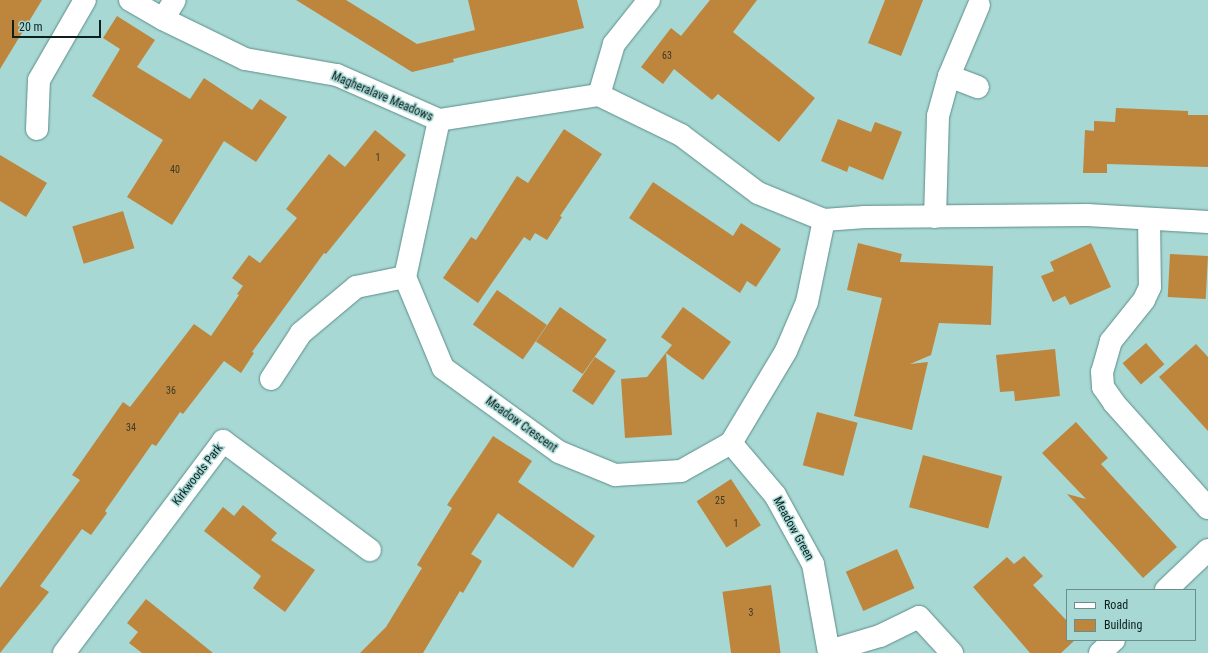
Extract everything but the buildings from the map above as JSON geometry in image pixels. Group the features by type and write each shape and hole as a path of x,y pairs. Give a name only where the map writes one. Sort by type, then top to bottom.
{"street":[{"path":"37,129 40,80 85,0"},
{"name":"Magheralave Meadows","path":"130,0 163,19 245,59 337,75 438,120 599,95"},
{"path":"163,19 175,0"},
{"path":"649,0 614,44 599,95 681,135 758,193 824,220 1087,215 1208,222"},
{"path":"935,217 938,116 949,76 979,5"},
{"path":"949,76 978,87"},
{"path":"271,379 301,333 356,287 405,277 438,120"},
{"path":"1149,219 1150,287 1144,300 1112,341 1102,372 1103,386 1114,404 1208,508"},
{"name":"Meadow Crescent","path":"405,277 443,368 559,452 615,475 681,471 731,443 786,352 807,302 824,220"},
{"name":"Kirkwoods Park","path":"64,653 223,441 370,550"},
{"name":"Meadow Green","path":"731,443 775,495 813,564 829,652"},
{"path":"1167,589 1208,550"},
{"path":"829,652 880,636 919,617 952,653"},
{"path":"1100,653 1113,641"}]}
